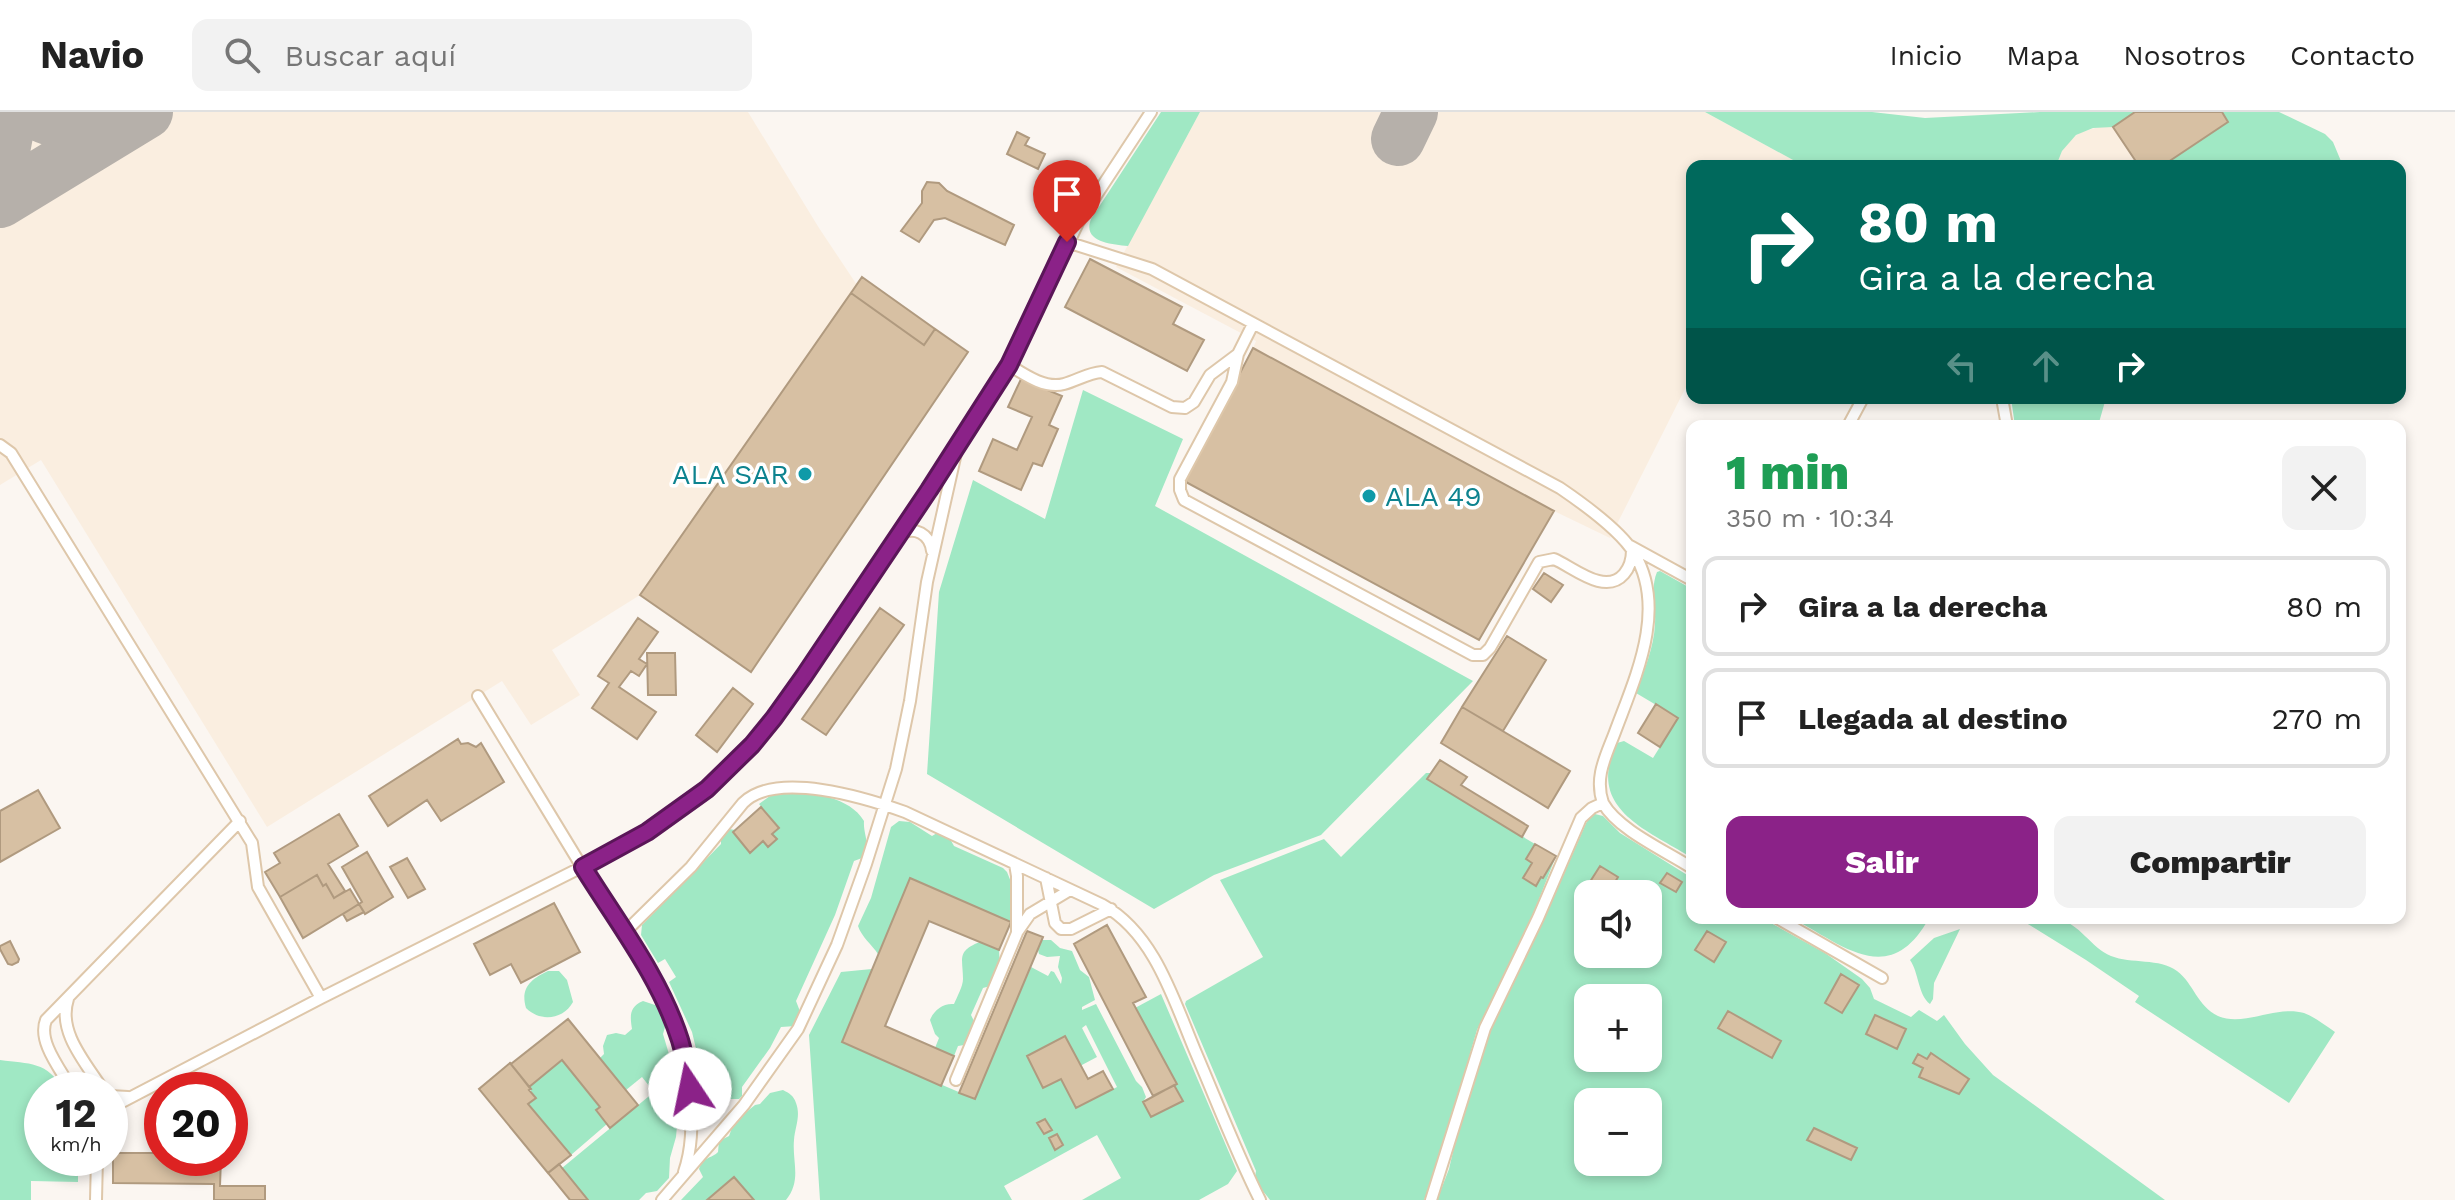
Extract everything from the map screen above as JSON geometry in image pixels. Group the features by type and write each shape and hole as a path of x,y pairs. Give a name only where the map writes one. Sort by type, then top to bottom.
{"lane":[{"path":"128,1100 321,998 583,867 668,818 707,789 738,760 804,676 958,447 1009,365 1067,242 1151,112"},
{"path":"1067,242 1152,269 1560,488 1580,501 1630,547 1686,577"},
{"path":"1253,324 1238,354 1232,382 1180,479 1184,500 1473,655 1483,655 1490,648 1539,562 1554,559 1598,581 1609,583 1624,574 1631,562 1630,547"},
{"path":"1009,365 1034,380 1054,385 1102,372 1178,409 1190,406 1210,375 1238,354"},
{"path":"0,445 11,453 240,821 254,848 256,882 321,998"},
{"path":"662,1200 744,1105 798,1029 837,945 896,769 933,555 958,447"},
{"path":"900,534 913,530 925,535 930,541 933,555"},
{"path":"1630,547 1646,590 1646,638 1639,670 1602,764 1599,781 1603,803 1609,812 1686,864"},
{"path":"478,696 667,1006 683,1050 690,1089 690,1148 681,1179"},
{"path":"624,933 682,877 743,803 756,793 795,786 886,806 1111,909 1132,927 1157,966 1260,1200"},
{"path":"1431,1200 1485,1028 1538,918 1581,818 1603,803"},
{"path":"62,1072 46,1043 43,1030 46,1020 240,821"},
{"path":"1015,864 1017,933"},
{"path":"1046,878 1056,925 1067,930 1111,909"},
{"path":"956,1080 1017,933 1030,914 1070,890"},
{"path":"1788,924 1882,978"},
{"path":"71,992 65,1011 67,1030 92,1072"},
{"path":"128,1097 134,1096"},
{"path":"96,1200 97,1176"}],"shaded area":[{"path":"0,112 748,112 857,285 640,595 552,650 580,695 531,725 502,681 267,827 41,460 0,485"},
{"path":"1200,112 1705,112 1793,160 1686,160 1686,387 1610,538 1554,511 1253,348 1256,341 1116,267"},
{"path":"2113,127 2135,160 2058,160 2071,139 2081,132"}],"green space":[{"path":"1161,112 1200,112 1128,246 1094,237 1089,227 1091,219"},
{"path":"1705,112 1872,112 1925,118 2040,112 2135,112 2113,127 2093,128 2076,135 2058,160 1793,160"},
{"path":"2222,112 2279,112 2325,134 2333,142 2340,160 2171,160 2228,122"},
{"path":"1083,390 1183,439 1155,506 1473,681 1321,835 1214,875 1154,909 927,774 939,592 973,480 1045,519"},
{"path":"2012,404 2104,404 2100,420 2014,420"},
{"path":"1657,572 1686,586 1686,854 1625,814 1615,801 1609,785 1609,766 1617,743 1624,741 1653,758 1678,718 1636,693 1653,641"},
{"path":"1426,773 1431,773 1428,780 1535,844 1526,859 1532,863 1524,879 1536,885 1556,856 1532,917 1477,1030 1436,1171 1424,1200 1270,1200 1257,1183 1256,1171 1185,1004 1263,957 1220,880 1324,839 1341,857"},
{"path":"787,792 819,795 850,806 864,821 867,844 862,858 854,861 835,915 796,1001 801,1014 796,1026 781,1027 742,1087 742,1096 729,1099 716,1113 705,1105 704,1082 692,1032 669,982 676,977 665,959 658,963 641,935 642,925 721,844 721,837 729,829 735,830 733,833 750,852 763,841 768,847 777,839 772,834 779,827 759,804 770,796"},
{"path":"1595,814 1603,816 1620,833 1686,874 1686,924 1773,924 1825,953 1862,979 1874,999 1911,1017 1919,1010 1937,1021 1944,1015 1993,1075 2165,1200 1437,1200 1491,1029 1587,821"},
{"path":"899,821 910,822 932,836 937,833 949,837 954,846 1003,868 1011,882 1011,922 910,878 878,954 858,926 871,898 891,827"},
{"path":"1802,924 1925,924 1914,940 1898,952 1882,957 1865,955"},
{"path":"2028,924 2070,924 2111,956 2170,967 2183,976 2205,1007 2218,1016 2238,1019 2293,1011 2316,1019 2335,1032 2289,1103 2135,1002 2139,996"},
{"path":"1960,929 1934,983 1930,1004 1923,995 1910,960 1934,938"},
{"path":"1042,940 1051,940 1060,948 1072,951 1080,970 1089,977 1095,1000 1082,1010 1096,1004 1142,1087 1146,1097 1143,1102 1151,1117 1183,1101 1135,1008 1161,994 1237,1171 1228,1184 1199,1200 1082,1200 1121,1178 1097,1135 1004,1186 1012,1200 820,1200 809,1035 841,972 872,969 842,1042 975,1099 1031,967 1048,976 1051,971 1054,972 1061,984 1060,956 1047,957 1039,954","holes":["1086,1025 1117,1087 1076,1108 1061,1079 1043,1088 1027,1056 1065,1037 1080,1066 1097,1057 1082,1028"]},
{"path":"980,942 999,950 1000,968 990,986 983,988 971,1015 974,1021 964,1045 958,1046 954,1056 935,1048 939,1038 930,1020 939,1008 954,1004 963,982 962,956 972,945"},
{"path":"548,971 559,971 567,980 573,1002 557,1016 544,1017 526,1008 525,995 528,985"},
{"path":"643,1001 661,1007 667,1020 663,1034 671,1061 676,1067 674,1076 679,1103 669,1178 657,1191 646,1193 639,1200 588,1200 562,1168 654,1092 642,1077 626,1090 600,1058 604,1054 607,1035 625,1035 632,1029 632,1012"},
{"path":"0,1060 29,1064 48,1072 24,1072 24,1176 78,1176 78,1182 31,1181 31,1200 0,1200"},
{"path":"562,1060 600,1107 596,1111 607,1124 571,1155 528,1104 535,1098 529,1087"},
{"path":"783,1090 794,1098 798,1112 794,1140 795,1178 786,1200 754,1200 734,1177 707,1200 681,1200 703,1177 699,1169 701,1165 718,1152 719,1141 729,1136 733,1125 770,1093"}],"building":[{"path":"2135,112 2222,112 2228,122 2171,160 2135,160 2113,127"},
{"path":"1017,132 1029,138 1025,145 1045,154 1038,169 1007,154"},
{"path":"927,182 939,183 947,191 1014,225 1005,245 945,218 934,220 919,242 901,231 922,203 922,191"},
{"path":"1090,259 1182,307 1173,324 1204,340 1187,371 1065,307"},
{"path":"862,277 935,329 924,345 851,293"},
{"name":"ALA SAR","path":"851,293 924,345 935,329 968,352 751,672 640,595"},
{"name":"ALA 49","path":"1253,348 1554,511 1479,640 1184,481"},
{"path":"1021,379 1062,396 1049,425 1058,429 1042,466 1033,463 1021,490 979,471 993,439 1017,450 1032,417 1008,407"},
{"path":"1544,573 1563,585 1551,602 1533,589"},
{"path":"880,608 904,625 826,735 802,719"},
{"path":"638,618 658,632 639,659 647,664 639,676 631,671 619,687 656,712 637,739 592,708 609,683 598,676"},
{"path":"1507,636 1546,660 1503,731 1462,707"},
{"path":"647,653 675,653 676,695 648,695"},
{"path":"733,688 753,704 717,752 696,735"},
{"path":"1656,704 1678,718 1660,747 1638,733"},
{"path":"1462,707 1570,771 1548,808 1441,743"},
{"path":"458,739 461,744 476,747 481,743 504,782 441,821 427,800 388,826 369,796"},
{"path":"1440,760 1467,777 1461,785 1528,826 1522,837 1427,779"},
{"path":"38,790 60,828 0,862 0,811"},
{"path":"761,807 779,828 772,834 777,839 768,847 763,841 750,853 733,832"},
{"path":"339,814 358,846 328,864 345,891 334,898 317,875 280,897 265,872 280,863 274,853"},
{"path":"1535,844 1556,856 1536,886 1523,878 1532,863 1526,859"},
{"path":"367,852 393,897 365,914 359,904 362,902 342,867"},
{"path":"407,858 425,889 408,898 390,867"},
{"path":"1600,866 1618,877 1616,880 1591,880"},
{"path":"1667,873 1682,882 1676,892 1662,884"},
{"path":"317,875 334,898 350,889 359,904 303,938 280,897"},
{"path":"910,878 1011,922 999,950 929,921 885,1026 954,1056 941,1086 842,1042"},
{"path":"554,903 580,952 521,983 511,964 490,975 474,944"},
{"path":"359,904 364,912 347,921 343,914"},
{"path":"1107,925 1146,997 1133,1003 1177,1084 1153,1096 1074,944"},
{"path":"1027,931 1043,937 975,1099 959,1093"},
{"path":"1707,931 1726,942 1714,962 1695,950"},
{"path":"10,941 19,959 12,965 8,964 0,949"},
{"path":"1841,974 1859,985 1842,1013 1825,1003"},
{"path":"1728,1011 1781,1041 1772,1058 1718,1028"},
{"path":"1875,1015 1906,1029 1897,1049 1866,1034"},
{"path":"568,1019 638,1105 610,1128 596,1110 600,1107 562,1060 529,1087 511,1064"},
{"path":"1065,1036 1088,1079 1103,1071 1113,1089 1076,1108 1061,1079 1043,1088 1027,1056"},
{"path":"1931,1053 1969,1079 1959,1094 1919,1077 1923,1068 1913,1063 1918,1054 1927,1059"},
{"path":"510,1063 536,1098 528,1104 571,1155 548,1173 479,1089"},
{"path":"1174,1085 1183,1101 1151,1117 1143,1102"},
{"path":"1045,1119 1052,1130 1044,1134 1037,1123"},
{"path":"1814,1128 1857,1148 1851,1160 1807,1140"},
{"path":"1057,1134 1063,1145 1055,1150 1049,1138"},
{"path":"128,1153 144,1153 144,1176 220,1176 220,1186 265,1186 265,1200 214,1200 214,1184 113,1183 113,1176 128,1176"},
{"path":"559,1164 588,1200 570,1200 548,1173"},
{"path":"734,1177 754,1200 707,1200"}],"taxiway":[{"path":"0,167 6,135 4,112"},
{"path":"35,112 79,126 126,124"},
{"path":"0,201 146,112"},
{"path":"1398,139 1411,112"}],"place":[{"name":"ALA SAR","path":"805,474"},
{"name":"ALA 49","path":"1369,496"}],"route":[{"path":"690,1089 680,1039 667,1006 583,867 647,832 707,789 752,745 774,718 958,447 1009,365 1067,242"}]}
